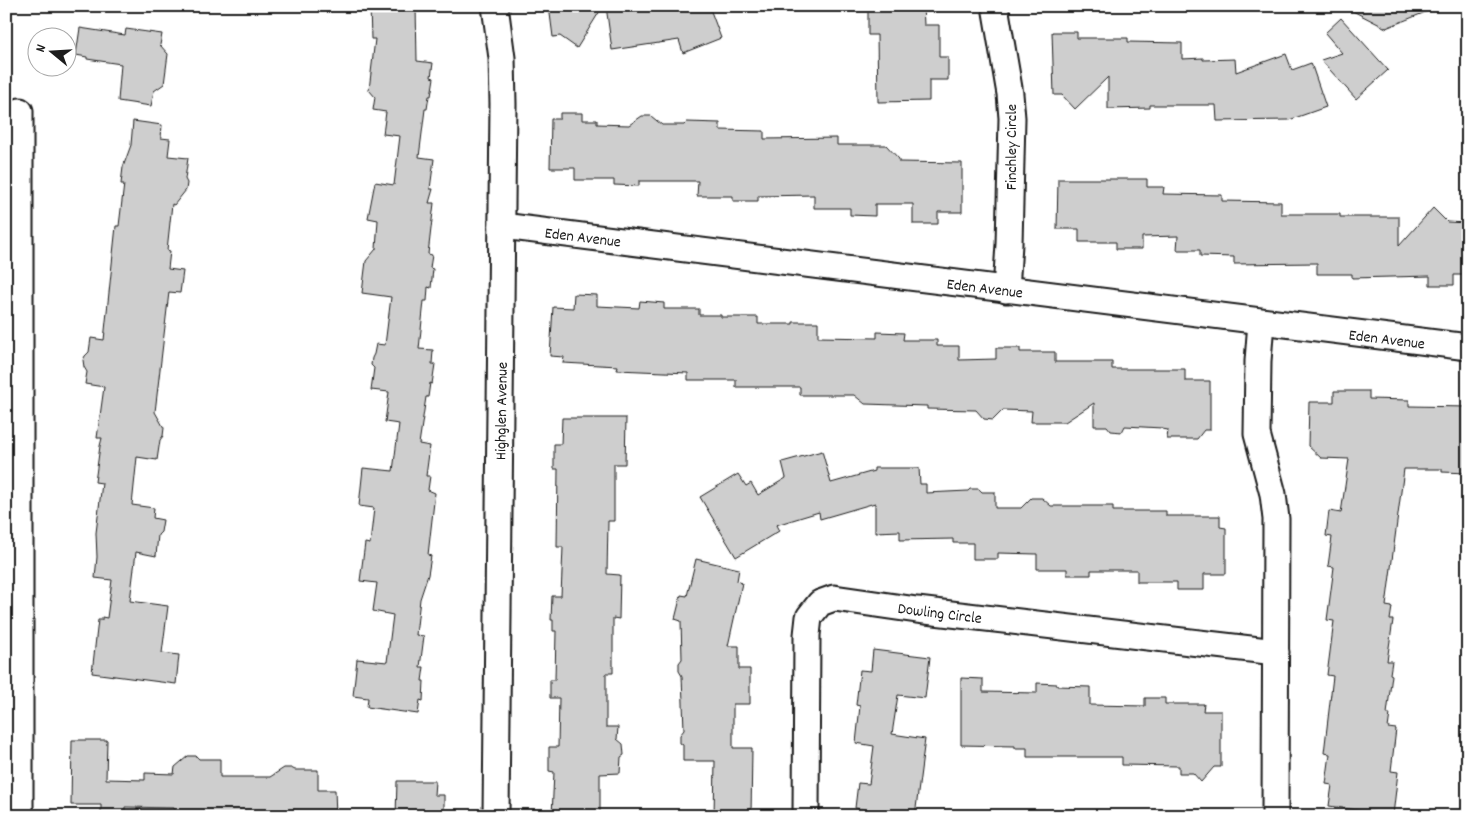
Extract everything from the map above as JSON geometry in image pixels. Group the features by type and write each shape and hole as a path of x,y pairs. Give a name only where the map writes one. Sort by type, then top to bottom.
{"street":[{"name":"Highglen Avenue","path":"495,6 502,58 496,816"},
{"name":"Finchley Circle","path":"995,6 1010,94 1012,118 1006,290"},
{"path":"20,111 20,816"},
{"name":"Eden Avenue","path":"502,226 1468,347"},
{"path":"1261,322 1257,434 1274,494 1276,519 1275,816"},
{"name":"Dowling Circle","path":"806,816 806,635 809,617 820,603 834,598 917,610 1276,652"}],"building":[{"path":"370,6 416,6 417,61 433,63 431,77 434,78 431,96 429,96 427,109 425,109 419,157 434,159 430,189 433,189 429,203 434,203 428,254 432,255 430,268 433,269 431,288 428,287 427,301 424,301 419,349 433,350 432,364 435,364 432,384 430,383 428,397 426,397 419,444 430,446 426,476 430,476 428,490 435,493 428,555 431,556 428,575 420,599 416,635 424,636 420,667 424,667 422,681 424,681 423,701 420,700 418,714 367,707 368,698 353,696 357,659 387,662 393,615 373,611 377,583 360,581 365,543 370,544 374,508 359,506 363,468 393,471 399,424 385,422 389,392 371,390 374,368 371,365 372,358 376,344 385,345 391,297 362,293 366,261 376,249 378,220 368,218 375,182 394,185 400,136 383,134 386,112 373,110 375,97 369,90 375,39 371,39"},
{"path":"549,6 603,6 577,48 560,36 553,37"},
{"path":"606,6 709,6 721,38 683,53 679,40 612,50"},
{"path":"868,6 923,6 924,25 939,25 939,57 948,57 948,80 929,80 929,101 878,102 877,35 868,35"},
{"path":"1343,6 1438,6 1438,7 1386,28"},
{"path":"1341,18 1388,70 1356,99 1321,60 1342,53 1325,33"},
{"path":"80,28 125,35 126,29 162,34 160,45 168,54 164,84 154,91 151,106 118,101 121,64 87,59 87,57 78,55"},
{"path":"1052,32 1077,32 1077,38 1128,38 1128,42 1182,43 1182,59 1235,59 1236,72 1286,54 1292,70 1311,63 1326,107 1289,120 1217,121 1216,105 1150,105 1150,108 1108,109 1108,77 1075,109 1062,95 1054,95"},
{"path":"560,113 582,113 582,120 597,120 597,124 629,125 642,116 651,116 662,125 684,125 687,122 720,123 720,130 764,131 764,139 837,138 837,145 886,145 899,159 899,162 962,163 962,212 938,212 938,224 913,224 913,204 875,204 875,216 850,215 850,208 814,208 814,195 758,196 758,201 733,201 733,196 697,196 698,181 639,181 639,186 614,185 614,180 575,180 575,168 550,168 551,119 560,119"},
{"path":"133,121 162,125 161,138 170,139 168,156 188,158 185,179 187,183 186,190 174,205 172,204 167,250 170,251 168,269 183,271 180,293 169,292 155,412 164,428 163,436 160,440 157,460 137,457 132,505 154,508 153,518 163,520 161,532 158,535 156,556 136,552 130,601 168,606 162,653 179,655 176,684 92,673 98,620 102,620 102,617 107,618 112,580 95,578 97,557 96,533 102,483 95,482 102,438 97,438 104,387 85,384 87,372 83,360 89,352 91,338 104,340 116,226 119,226 124,184 121,184 123,167 131,145"},
{"path":"1058,179 1147,179 1147,187 1164,187 1163,194 1222,195 1222,201 1281,202 1281,214 1399,217 1399,246 1433,208 1447,222 1468,223 1468,275 1454,275 1454,285 1430,285 1430,276 1352,278 1352,274 1317,274 1317,263 1234,264 1234,257 1200,256 1200,250 1177,250 1178,236 1142,237 1142,249 1116,249 1116,242 1079,242 1079,229 1057,229"},
{"path":"574,294 597,295 597,306 639,308 640,301 664,303 664,309 699,309 699,315 758,317 758,324 818,322 818,337 877,338 877,332 904,333 903,340 937,340 937,346 959,346 959,360 996,359 996,348 1020,348 1020,352 1055,352 1055,362 1112,362 1112,369 1185,369 1185,381 1210,381 1210,430 1204,430 1197,439 1167,439 1168,430 1162,428 1125,426 1122,432 1111,431 1107,426 1094,426 1094,403 1065,422 1031,422 1032,411 1003,410 993,420 984,419 976,410 927,409 927,406 865,404 854,395 800,395 800,387 736,387 736,380 688,380 688,373 617,370 618,366 563,363 564,357 550,356 553,307 573,308"},
{"path":"1334,391 1369,391 1369,399 1409,400 1409,406 1468,407 1468,473 1442,472 1442,469 1404,469 1386,606 1392,607 1390,620 1393,620 1387,661 1392,661 1390,674 1392,675 1387,714 1390,714 1388,728 1396,729 1391,771 1398,772 1393,815 1329,806 1332,785 1326,784 1330,754 1324,753 1333,676 1327,675 1334,621 1327,620 1334,567 1328,566 1332,537 1326,536 1329,511 1341,513 1349,459 1321,458 1308,446 1309,402 1334,402"},
{"path":"562,418 626,418 625,464 614,464 614,521 608,521 607,574 620,575 619,619 613,618 613,673 606,673 606,727 618,727 617,739 623,744 624,755 621,757 620,773 600,774 600,816 552,816 554,772 549,771 549,747 558,747 559,698 550,698 550,680 555,680 556,631 553,631 553,620 551,620 552,596 561,596 563,547 557,547 558,469 554,469 554,444 561,444"},
{"path":"822,451 831,483 874,471 874,468 919,468 920,484 926,484 926,493 968,491 970,489 979,489 982,492 995,492 995,508 1021,508 1031,498 1042,498 1051,506 1113,506 1113,511 1166,511 1166,516 1220,516 1220,527 1226,528 1226,574 1204,574 1204,590 1177,590 1177,582 1137,582 1137,570 1091,570 1091,575 1067,575 1067,569 1037,569 1037,554 998,553 998,559 973,559 973,543 953,543 953,539 900,540 900,531 875,532 875,503 820,519 819,512 776,525 779,531 736,557 700,497 738,474 746,486 751,483 758,495 786,478 782,462"},
{"path":"696,559 739,569 737,581 742,583 728,646 739,646 739,669 750,669 750,704 733,704 733,748 752,748 751,816 714,816 715,761 683,761 683,745 680,743 680,735 684,730 682,676 679,671 679,663 682,659 681,621 675,619 681,595 687,596"},
{"path":"873,650 930,657 925,698 898,695 892,734 925,739 915,816 873,816 873,811 855,808 858,783 869,784 874,746 856,743 860,706 856,705 860,670 871,671"},
{"path":"961,678 983,679 983,692 1037,693 1037,683 1090,687 1090,705 1145,706 1145,698 1165,698 1165,704 1204,704 1203,711 1221,711 1221,767 1214,767 1201,782 1193,773 1179,773 1179,766 1122,765 1122,757 1027,757 1027,748 961,745"},
{"path":"72,740 107,740 106,779 145,780 145,773 174,774 175,767 188,756 196,756 199,759 220,759 220,777 270,777 284,768 318,770 318,790 335,790 336,816 219,814 219,816 174,816 174,808 125,807 125,813 101,814 101,805 71,805"},
{"path":"397,781 435,781 434,795 444,795 444,816 396,816"}]}
